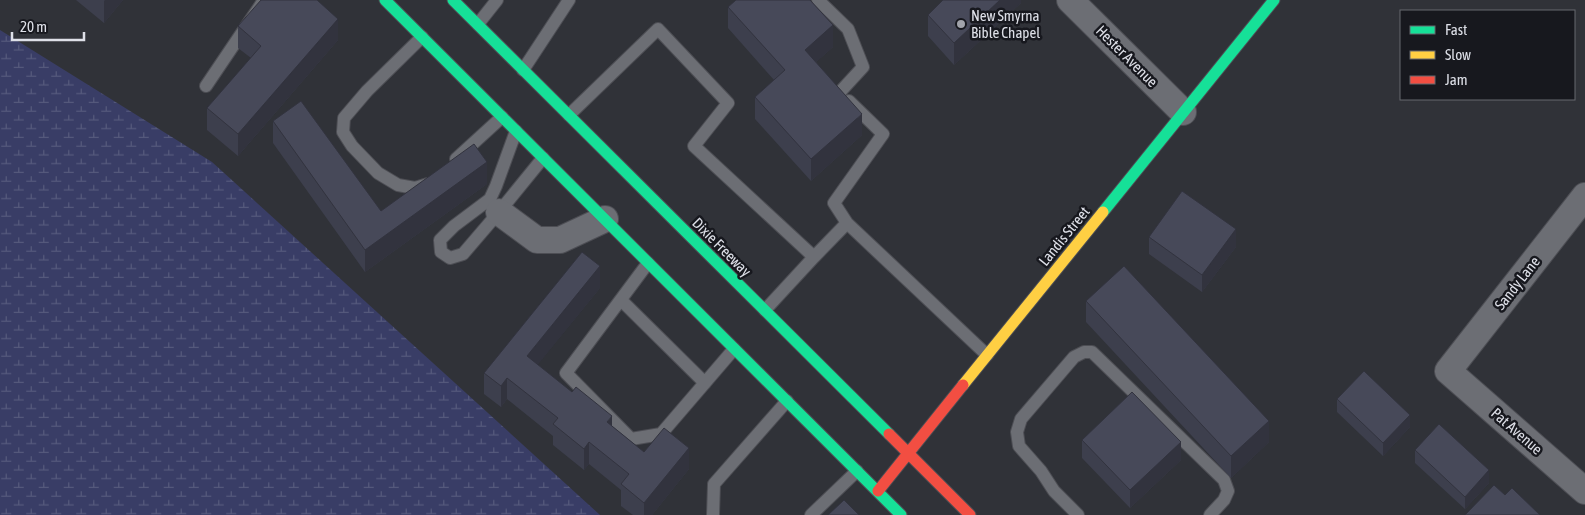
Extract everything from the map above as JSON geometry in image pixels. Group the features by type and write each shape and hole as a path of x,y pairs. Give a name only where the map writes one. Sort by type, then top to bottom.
{"main road":[{"path":"385,0 901,515"},
{"name":"Dixie Freeway","path":"453,0 970,515"},
{"name":"Landis Street","path":"878,492 1274,0"}],"street":[{"name":"Hester Avenue","path":"1070,0 1183,112"},
{"name":"Sandy Lane","path":"1448,371 1585,196"},
{"path":"499,212 538,240 560,240 605,220"},
{"name":"Pat Avenue","path":"1448,371 1585,491"}],"lane":[{"path":"206,86 264,0"},
{"path":"478,24 497,0"},
{"path":"523,70 569,0"},
{"path":"818,0 848,28 863,67 837,89 884,134 834,203 847,223 987,355"},
{"path":"569,115 658,29 728,103 694,146 814,257"},
{"path":"422,37 344,118 343,132 352,146 378,173 398,185 415,188 425,186 502,116"},
{"path":"516,131 490,199 454,226 440,240 442,252 450,258 463,254 543,158"},
{"path":"765,310 847,223"},
{"path":"648,262 566,373 631,440 661,434 734,349"},
{"path":"621,300 705,383"},
{"path":"1078,515 1054,491 1041,471 1019,446 1017,432 1021,418 1074,357 1084,352 1092,352 1224,480 1228,491 1224,500 1210,515"},
{"path":"713,515 714,484 787,401"},
{"path":"812,515 857,472"}],"green space":[{"path":"0,30 212,162 600,515 0,515"}],"building":[{"path":"261,0 317,0 338,19 238,134 207,108 261,46 238,26"},
{"path":"736,0 810,0 833,25 805,50 862,114 811,159 755,97 785,70 728,7"},
{"path":"943,0 1000,0 954,43 928,15"},
{"path":"301,101 381,211 474,144 487,162 365,250 273,121"},
{"path":"1182,191 1236,229 1202,275 1149,237"},
{"path":"582,252 600,266 527,356 572,392 576,387 612,416 607,422 644,452 664,428 689,448 644,503 621,484 629,474 589,442 584,449 553,424 558,418 507,378 501,386 484,373"},
{"path":"1124,266 1269,421 1231,456 1086,301"},
{"path":"1364,371 1410,415 1383,443 1337,399"},
{"path":"1132,392 1181,442 1130,490 1082,440"},
{"path":"1439,424 1489,470 1465,497 1415,450"},
{"path":"1494,485 1505,495 1512,488 1540,515 1465,515"},
{"path":"844,500 859,515 828,515"}],"traffic: fast":[{"path":"385,0 901,515"},
{"path":"453,0 889,434"},
{"path":"1103,212 1274,0"}],"traffic: slow":[{"path":"963,385 1103,212"}],"traffic: jam":[{"path":"878,491 963,385"},
{"path":"889,434 970,515"}],"place":[{"name":"New Smyrna Bible Chapel","path":"961,24"}]}
